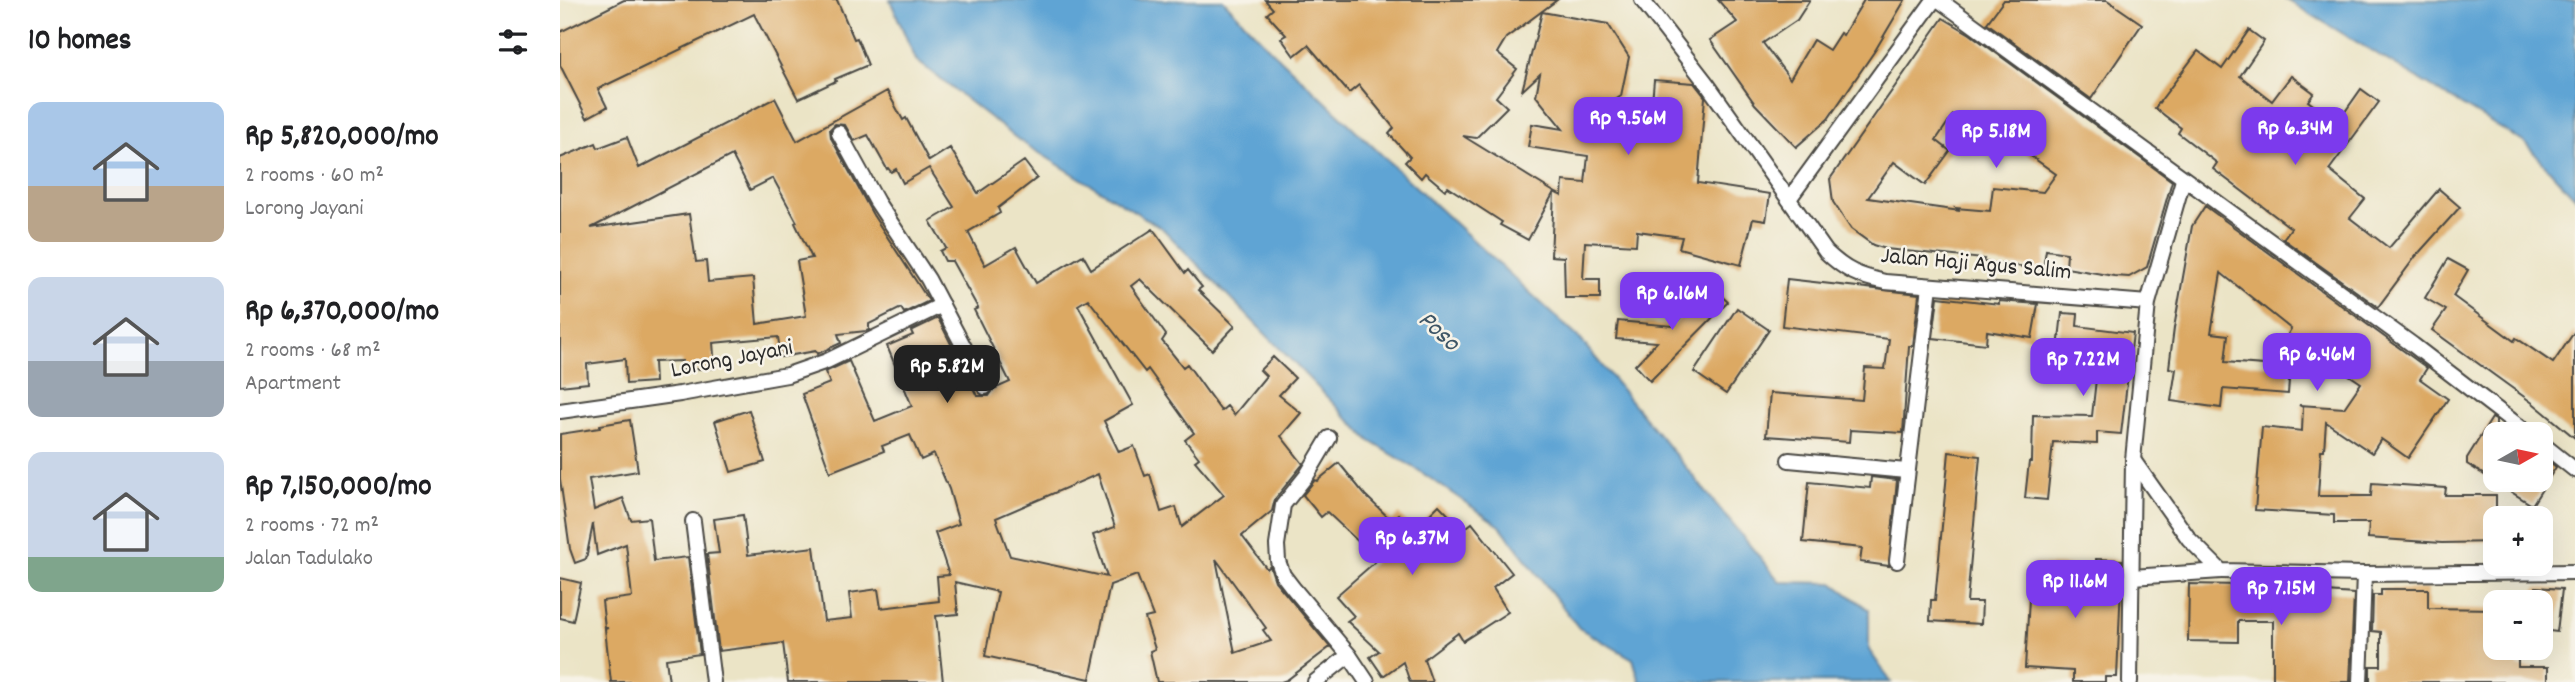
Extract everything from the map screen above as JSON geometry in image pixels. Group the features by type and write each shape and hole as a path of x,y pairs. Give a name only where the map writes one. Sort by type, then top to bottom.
{"street":[{"name":"Jalan Haji Agus Salim","path":"1642,0 1707,84 1826,252 1842,267 1859,276 1885,282 2148,303"},
{"path":"1789,199 1936,0 2413,345 2513,422"},
{"path":"839,133 872,193 912,252 985,387"},
{"path":"2130,682 2133,460 2148,303 2183,180"},
{"path":"1897,561 1930,286"},
{"name":"Lorong Jayani","path":"560,411 787,375 827,360 942,305"},
{"path":"1329,438 1307,475 1283,505 1277,545 1278,561 1283,575 1367,682"},
{"path":"2553,453 2575,470"},
{"path":"1789,460 1906,471"},
{"path":"2133,460 2189,539 2221,571"},
{"path":"693,521 713,682"},
{"path":"2132,577 2221,571 2364,574 2575,572"},
{"path":"2360,682 2364,574"},
{"path":"1315,682 1349,656"}],"water":[{"name":"Poso","path":"890,0 1223,0 1271,50 1580,339 1780,582 1833,583 1869,610 1869,650 1891,682 1640,682 1633,659 1579,628 1500,526 1370,441 1163,229 1020,141 916,60"},
{"path":"2287,0 2575,0 2575,198 2525,143"}],"building":[{"path":"624,0 837,0 868,65 798,99 754,14 598,89 607,107 587,118 560,65 560,32"},
{"path":"1265,0 1557,0 1506,38 1497,53 1517,69 1496,97 1507,107 1476,138 1463,136 1554,192 1528,240 1500,225 1502,222 1448,187 1445,190 1425,173 1421,178 1405,162 1410,157 1389,134 1394,128 1359,85 1349,93 1308,45 1294,56 1281,38 1286,35 1267,14 1273,9"},
{"path":"1718,0 1810,0 1797,20 1763,43 1790,79 1813,40 1829,50 1840,33 1843,35 1864,0 1905,0 1876,49 1828,119 1796,147 1755,104 1710,40 1737,22"},
{"path":"2004,0 2107,0 2142,24 2091,99 1987,23"},
{"path":"1542,12 1608,24 1629,57 1621,96 1586,120 1650,126 1654,80 1694,83 1705,97 1698,183 1770,194 1766,221 1753,219 1741,265 1679,248 1682,237 1637,231 1636,245 1585,242 1583,279 1600,279 1600,298 1565,298 1564,257 1551,256 1554,192 1562,196 1563,181 1585,183 1588,156 1528,147 1532,124 1563,129 1536,96 1540,74 1522,91"},
{"path":"1943,18 1970,34 2172,181 2147,267 2129,277 2066,268 2067,253 2046,250 2043,269 1983,262 1984,259 1886,249 1873,245 1851,229 1833,202 1830,179","holes":["1953,115 1981,135 1987,125 2056,174 2043,192 1993,187 1990,211 1956,208 1960,211 1868,198 1894,162 1925,185 1950,151 1936,140"]},
{"path":"2249,30 2264,41 2240,76 2272,101 2291,76 2314,93 2308,101 2337,123 2361,89 2379,102 2329,170 2365,199 2350,218 2389,248 2439,189 2460,207 2416,256 2378,307 2283,239 2291,228 2213,169 2217,163 2178,133 2181,128 2155,108 2198,51 2222,69"},
{"path":"887,91 903,120 906,118 929,161 950,148 978,193 1024,161 1037,178 998,208 1000,213 968,232 985,265 1016,247 1036,283 1083,255 1091,269 1153,229 1185,273 1188,270 1202,287 1198,290 1235,326 1212,350 1140,279 1131,286 1166,335 1162,341 1183,367 1187,364 1221,411 1227,406 1234,415 1266,376 1260,370 1273,357 1295,378 1279,395 1301,413 1281,436 1303,464 1275,499 1272,511 1242,536 1267,569 1270,566 1275,581 1330,647 1281,682 1157,682 1150,651 1155,649 1145,618 1153,616 1137,575 1110,585 1090,679 985,656 998,592 955,582 958,614 936,616 943,682 788,682 783,643 719,651 707,554 719,553 714,519 743,515 748,555 814,547 824,621 852,618 849,593 878,589 881,608 939,601 937,576 949,575 935,533 959,524 949,489 934,454 921,460 910,435 882,446 884,451 830,472 802,394 830,383 825,372 849,361 875,421 912,406 887,346 913,335 911,331 938,318 977,396 989,396 994,389 1010,382 974,310 978,308 952,261 945,261 940,251 946,248 930,221 954,207 929,168 903,183 896,169 891,172 887,169 868,135 854,141 845,125 835,124 830,129 831,138 873,215 929,301 904,313 901,308 869,324 869,330 838,334 841,343 817,354 816,351 781,357 778,337 713,343 715,368 682,370 682,361 654,362 655,382 626,384 625,359 587,364 588,383 560,386 560,158 596,143 598,148 627,137 639,168 775,98 797,141","holes":["732,155 750,190 773,178 797,222 795,223 812,258 797,261 806,316 757,324 753,278 708,282 706,261 696,262 689,214 591,228","1088,299 1145,372 1148,369 1194,433 1185,440 1199,458 1195,461 1224,495 1182,527 1176,507 1161,512 1150,474 1145,476 1134,446 1119,452 1104,421 1133,405 1078,305","1098,474 1115,527 1093,535 1107,577 1010,556 996,518","1216,559 1266,628 1263,630 1271,641 1235,653"]},
{"path":"2205,206 2427,368 2420,379 2448,399 2408,458 2381,439 2372,453 2326,422 2318,496 2371,496 2372,483 2446,488 2445,495 2496,495 2496,506 2483,506 2483,542 2442,543 2368,538 2369,523 2334,523 2334,515 2255,510 2262,427 2302,431 2303,407 2299,405 2344,408 2361,383 2288,334 2291,329 2221,273 2211,333 2228,335 2225,362 2290,367 2288,394 2223,389 2221,408 2171,401 2176,369 2169,368 2192,226"},
{"path":"2448,259 2468,270 2453,296 2514,341 2516,338 2553,363 2575,331 2575,438 2534,404 2432,330 2446,310 2425,298"},
{"path":"1787,279 1919,294 1913,346 1909,346 1903,433 1850,430 1849,442 1766,436 1770,393 1862,400 1865,368 1885,369 1889,339 1782,326"},
{"path":"1708,284 1728,302 1650,381 1635,365 1657,342 1616,339 1618,321 1673,326"},
{"path":"1938,297 1999,304 1999,301 2038,304 2032,338 1987,331 1986,344 1933,338"},
{"path":"1737,308 1769,330 1726,394 1694,372"},
{"path":"2062,313 2078,314 2077,326 2133,333 2121,434 2097,432 2097,444 2053,442 2047,500 2025,498 2029,462 2032,462 2033,415 2092,416 2098,361 2057,358"},
{"path":"749,410 765,462 731,472 715,421"},
{"path":"630,420 638,471 589,479 594,510 623,498 631,520 649,518 654,561 688,557 700,654 666,659 669,682 611,682 605,629 608,628 605,628 602,601 632,597 626,544 597,555 593,524 586,559 575,563 570,549 560,479 560,434"},
{"path":"2483,432 2483,474 2467,464 2467,458"},
{"path":"1949,452 1980,456 1967,602 1982,602 1981,624 1930,621 1931,600 1935,600"},
{"path":"1339,463 1365,495 1392,521 1399,514 1414,530 1439,505 1463,530 1472,523 1512,573 1493,588 1508,612 1463,641 1458,633 1424,659 1432,682 1410,682 1403,662 1383,676 1370,657 1379,651 1347,621 1354,616 1336,596 1375,562 1364,547 1327,512 1321,517 1303,495 1315,480"},
{"path":"1871,477 1897,480 1889,566 1860,562 1862,548 1803,542 1809,482 1870,488"},
{"path":"2511,492 2540,492 2532,505"},
{"path":"2096,559 2122,560 2117,677 2105,677 2105,682 2073,682 2073,671 2025,668 2031,564 2096,567"},
{"path":"560,578 581,583 573,621 560,618"},
{"path":"2189,584 2239,585 2239,589 2326,589 2326,592 2354,594 2350,682 2273,682 2273,621 2238,621 2238,642 2188,641"},
{"path":"2536,587 2562,589 2557,632 2553,632 2553,590 2536,590"},
{"path":"2381,589 2428,589 2428,608 2483,609 2483,660 2518,660 2518,667 2548,667 2548,682 2370,682 2370,666 2381,666 2381,632 2372,631 2373,595 2381,595"}]}
